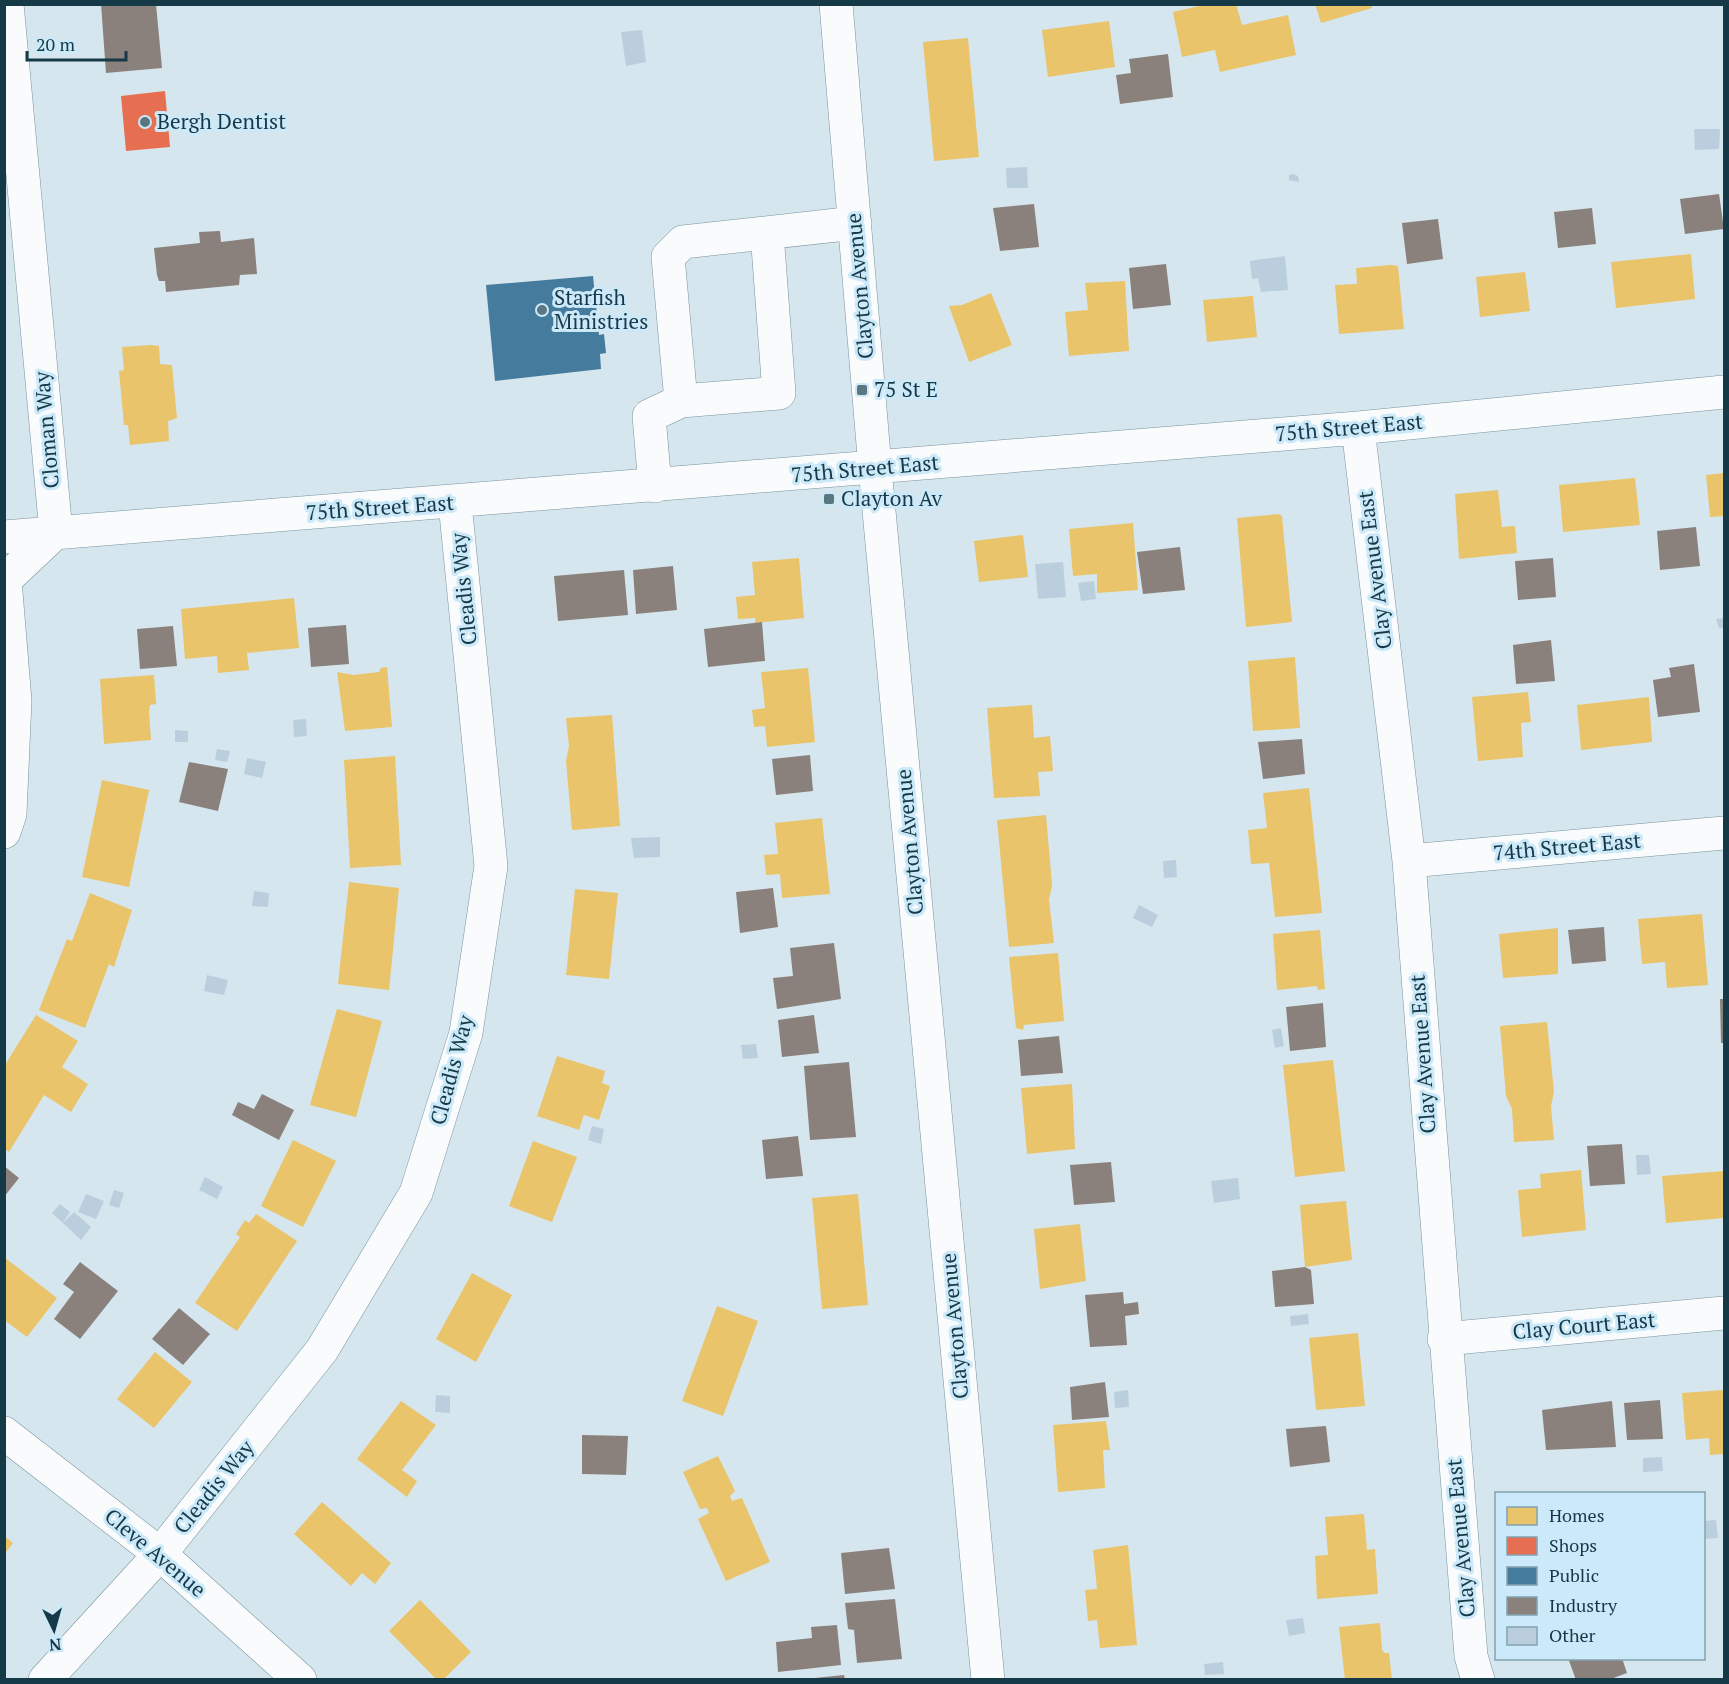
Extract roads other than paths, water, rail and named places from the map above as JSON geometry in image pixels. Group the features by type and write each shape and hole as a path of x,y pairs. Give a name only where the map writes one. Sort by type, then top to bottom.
{"street":[{"name":"Clayton Avenue","path":"836,4 875,468 988,1680"},
{"name":"Cloman Way","path":"7,18 56,532"},
{"path":"681,401 668,257 683,242 855,223"},
{"path":"655,486 649,417 681,401 779,393 767,233"},
{"name":"75th Street East","path":"4,537 455,503 1358,428 1725,392"},
{"name":"Clay Avenue East","path":"1358,428 1409,861 1444,1339 1471,1656 1478,1680"},
{"name":"Cleadis Way","path":"45,1680 160,1554 322,1350 416,1192 466,1033 491,866 455,503"},
{"path":"4,832 10,814 15,701 5,580 56,532"},
{"name":"74th Street East","path":"1409,861 1725,833"},
{"name":"Clay Court East","path":"1444,1339 1725,1313"},
{"name":"Cleve Avenue","path":"4,1434 160,1554 300,1680"}],"place":[{"name":"Bergh Dentist","path":"145,122"},
{"name":"Starfish Ministries","path":"542,310"},
{"name":"75 St E","path":"862,390"},
{"name":"Clayton Av","path":"829,499"}]}
